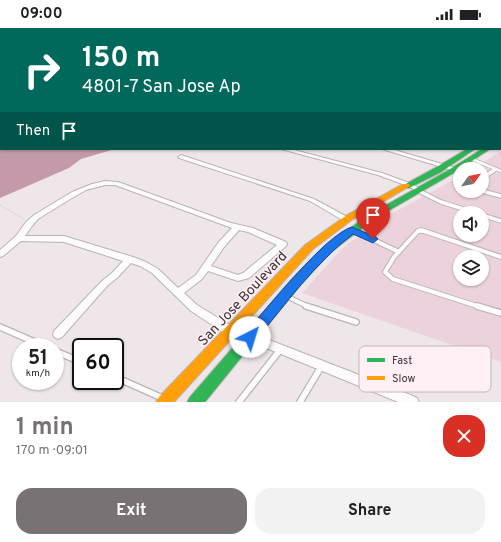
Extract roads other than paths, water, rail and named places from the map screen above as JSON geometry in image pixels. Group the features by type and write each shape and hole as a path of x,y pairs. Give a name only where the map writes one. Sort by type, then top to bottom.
{"main road":[{"name":"San Jose Boulevard","path":"165,401 285,272 312,246 347,219 366,207 445,166 470,150"},
{"name":"San Jose Boulevard","path":"470,162 486,150"},
{"name":"San Jose Boulevard","path":"195,402 319,257 352,230 373,216 453,172"}],"street":[{"path":"288,150 367,171 410,185 419,190"},
{"path":"388,150 453,169"},
{"path":"181,157 312,200 347,219"},
{"path":"0,254 19,238 36,217 88,187 110,183 116,183 283,244 246,276 238,278 206,267"},
{"path":"178,293 194,282 237,227"},
{"path":"19,238 64,239 143,264 155,271 194,308 230,331 250,337 359,381"},
{"path":"58,334 105,283 130,259"},
{"path":"388,392 413,402"}],"lane":[{"path":"473,160 501,171"},
{"path":"489,174 496,169"},
{"path":"419,190 441,202 454,206"},
{"path":"489,193 501,196"},
{"path":"489,217 501,221"},
{"path":"352,230 399,252"},
{"path":"501,257 421,230 418,231 385,268 385,272 393,279 501,313"},
{"path":"285,296 307,306 356,322"},
{"path":"0,328 24,338"},
{"path":"239,402 280,349"},
{"path":"300,402 322,366"},
{"path":"124,381 165,401"}]}
